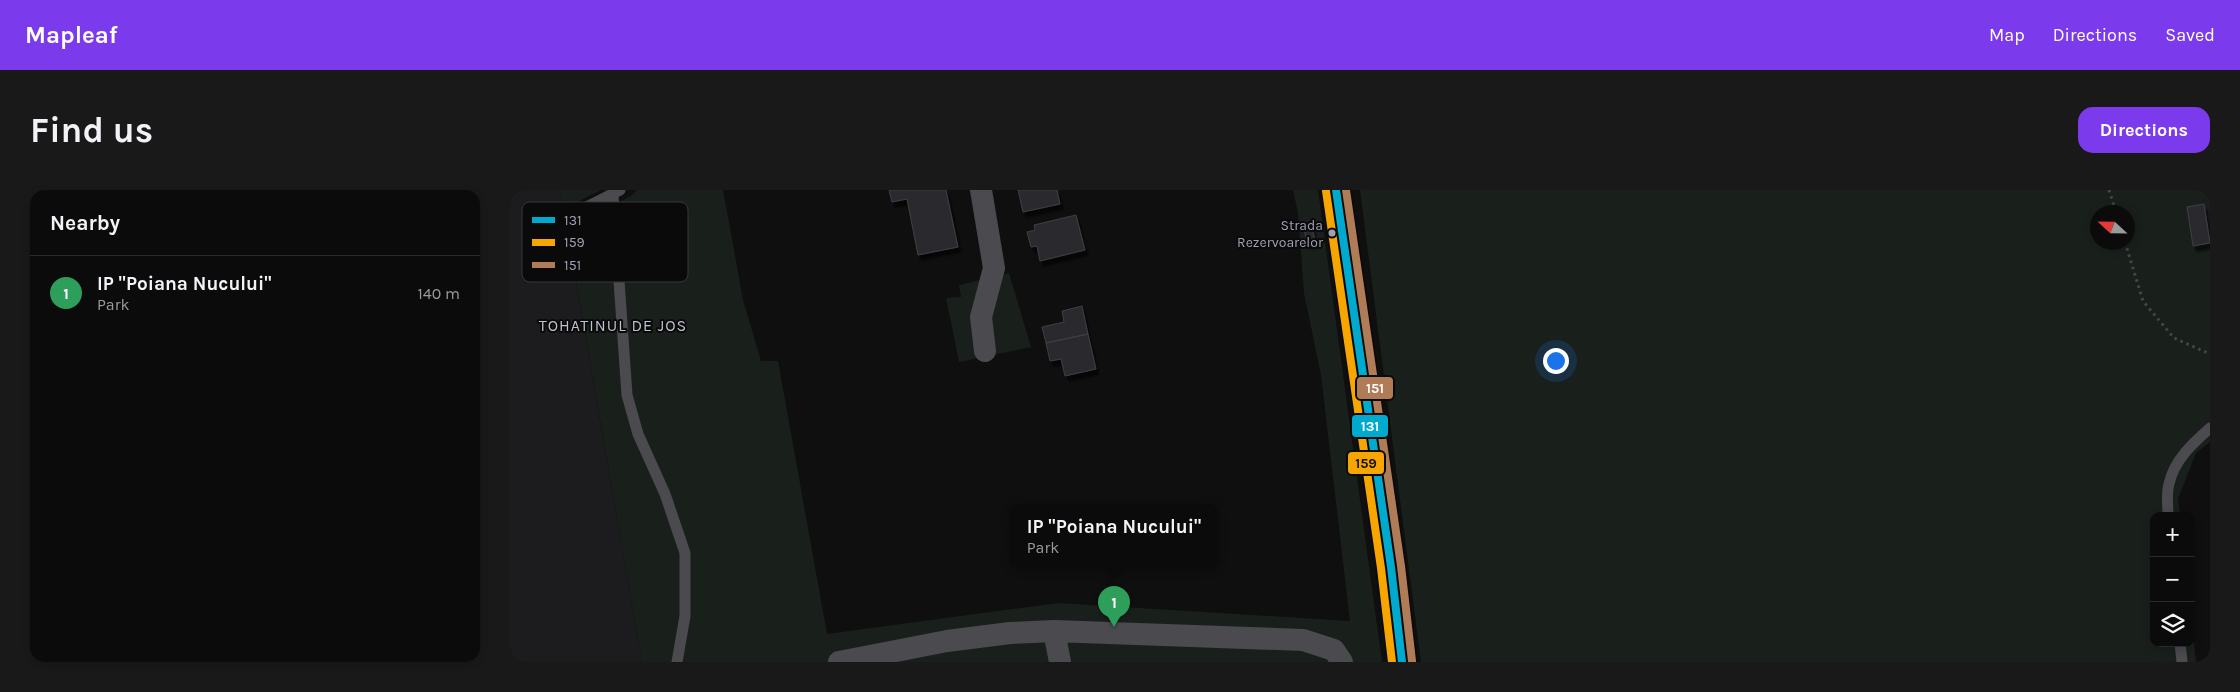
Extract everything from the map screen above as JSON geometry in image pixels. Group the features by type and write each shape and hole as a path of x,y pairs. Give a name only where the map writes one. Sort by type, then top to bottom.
{"main road":[{"path":"1336,190 1391,567 1402,662"}],"street":[{"path":"981,190 994,268 981,317 985,351"},
{"path":"1054,630 1060,662"},
{"path":"838,662 947,640 1054,630 1303,640 1334,650 1342,662"}],"lane":[{"path":"598,202 616,193"},
{"path":"621,282 627,395 638,434 665,494 685,553 685,616 677,662"},
{"path":"2168,512 2168,484 2177,465 2189,446 2210,428"},
{"path":"2180,647 2182,662"}],"path":[{"path":"2109,190 2114,205"},
{"path":"2127,250 2143,301 2174,338 2210,354"}],"shaded area":[{"path":"510,190 559,190 562,202 522,202 522,282 576,282 642,662 510,662"},
{"path":"559,190 601,190 577,202 562,202"},
{"path":"637,190 723,190 743,300 761,361 778,361 827,634 1058,603 1350,621 1321,375 1304,293 1298,213 1293,190 1318,190 1382,662 642,662 576,282 688,282 688,202 619,202 631,196"},
{"path":"1360,190 2210,190 2210,442 2196,453 2178,499 2180,512 2150,512 2150,647 2194,647 2196,662 1421,662"},
{"path":"1009,273 1031,347 959,362 946,298 961,297 959,285"}],"building":[{"path":"889,190 946,190 958,247 918,255 907,199 892,202"},
{"path":"1018,190 1057,190 1060,204 1023,212"},
{"path":"2204,204 2210,243 2193,246 2187,207"},
{"path":"1076,215 1085,250 1040,261 1037,246 1031,247 1027,232 1035,230 1034,225"},
{"path":"1312,226 1315,242 1307,244 1304,228"},
{"path":"1082,306 1088,334 1046,343 1042,327 1064,322 1062,311"},
{"path":"1088,334 1096,369 1065,376 1061,359 1050,361 1046,343"}],"transit line":[{"name":"131","path":"1336,190 1391,567 1402,662"},
{"name":"151","path":"1346,190 1401,566 1412,661"},
{"name":"159","path":"1326,191 1381,568 1392,662"}],"place":[{"name":"Strada Rezervoarelor","path":"1332,233"},
{"name":"IP \"Poiana Nucului\"","path":"1114,627"}],"district":[{"name":"TOHATINUL DE JOS","path":"613,325"}]}
